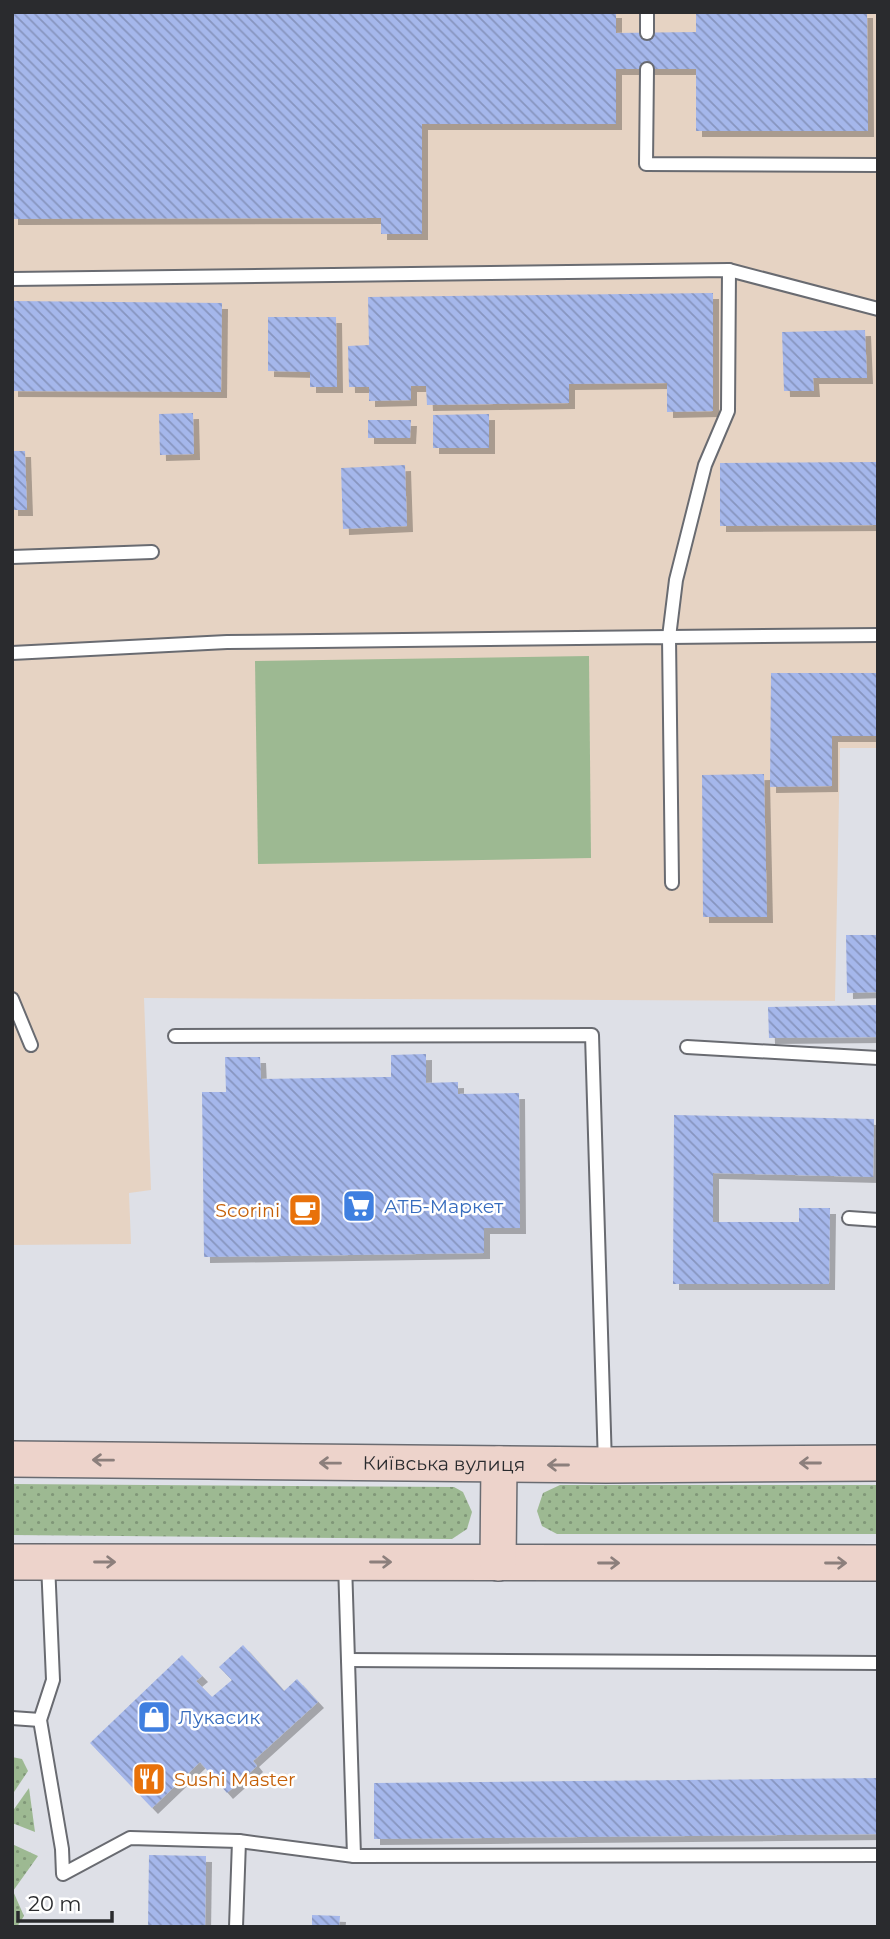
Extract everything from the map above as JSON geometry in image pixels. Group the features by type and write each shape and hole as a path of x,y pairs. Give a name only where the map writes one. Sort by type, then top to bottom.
{"main road":[{"name":"Київська вулиця","path":"12,1459 606,1465 878,1463"},
{"path":"498,1563 499,1464"},
{"path":"12,1562 878,1563"}],"lane":[{"path":"647,33 648,12"},
{"path":"647,69 646,164 878,164"},
{"path":"12,279 729,270 878,309"},
{"path":"672,883 669,637 676,580 702,478 729,411 729,270"},
{"path":"12,557 152,552"},
{"path":"12,653 227,642 878,635"},
{"path":"12,999 31,1045"},
{"path":"175,1036 592,1035 606,1465"},
{"path":"687,1047 878,1058"},
{"path":"849,1218 878,1220"},
{"path":"48,1562 53,1679 40,1720 62,1849 63,1874 130,1838 239,1841 354,1856 878,1855"},
{"path":"345,1562 354,1856"},
{"path":"348,1660 878,1663"},
{"path":"12,1718 40,1720"},
{"path":"236,1927 239,1841"}],"shaded area":[{"path":"12,12 878,12 878,748 840,748 835,1001 144,998 151,1190 129,1193 131,1244 12,1245"}],"green space":[{"path":"589,656 591,858 258,864 255,661"},
{"path":"12,1484 454,1487 463,1492 472,1512 467,1529 452,1539 12,1535"},
{"path":"560,1485 878,1485 878,1534 557,1534 542,1526 537,1511 543,1493"},
{"path":"12,1757 22,1759 28,1771 12,1795"},
{"path":"29,1788 35,1832 12,1823 12,1812"},
{"path":"12,1844 38,1856 13,1891 24,1916 17,1927 12,1927"}],"building":[{"path":"12,12 616,12 616,33 696,32 696,12 867,12 868,131 696,131 696,69 616,69 616,124 422,124 422,234 381,234 381,218 12,219"},
{"path":"713,293 713,411 667,412 667,383 569,384 569,403 427,405 426,386 411,386 411,400 369,401 369,387 349,387 348,346 369,345 368,297"},
{"path":"12,301 222,303 221,392 12,391"},
{"path":"268,317 336,317 337,387 310,387 310,372 268,371"},
{"path":"865,330 867,378 813,378 814,391 784,391 782,332"},
{"path":"193,413 194,454 160,455 159,414"},
{"path":"489,414 489,448 433,448 433,415"},
{"path":"368,420 411,420 410,438 368,438"},
{"path":"12,451 25,451 27,510 12,510"},
{"path":"878,462 878,525 720,526 720,463"},
{"path":"405,465 407,526 343,529 341,468"},
{"path":"771,673 878,673 878,736 832,736 832,786 770,787"},
{"path":"764,774 767,917 703,917 702,775"},
{"path":"846,935 878,935 878,992 847,993"},
{"path":"878,1005 878,1037 769,1038 768,1007"},
{"path":"426,1054 426,1083 458,1082 458,1094 519,1093 520,1228 484,1228 484,1253 204,1257 202,1092 226,1092 225,1057 260,1057 261,1079 391,1077 391,1055"},
{"path":"674,1115 874,1119 873,1177 713,1173 713,1222 799,1222 799,1208 830,1208 829,1284 673,1284"},
{"path":"243,1645 284,1691 297,1679 318,1702 253,1761 257,1766 227,1793 200,1762 152,1808 90,1743 182,1655 202,1676 196,1681 212,1697 232,1680 219,1667"},
{"path":"878,1778 878,1834 374,1839 374,1783"},
{"path":"149,1855 206,1856 205,1927 148,1927"},
{"path":"312,1915 340,1916 339,1927 312,1927"}],"place":[{"name":"АТБ-Маркет","path":"359,1206"},
{"name":"Scorini","path":"305,1210"},
{"name":"Лукасик","path":"154,1717"},
{"name":"Sushi Master","path":"149,1779"}]}
